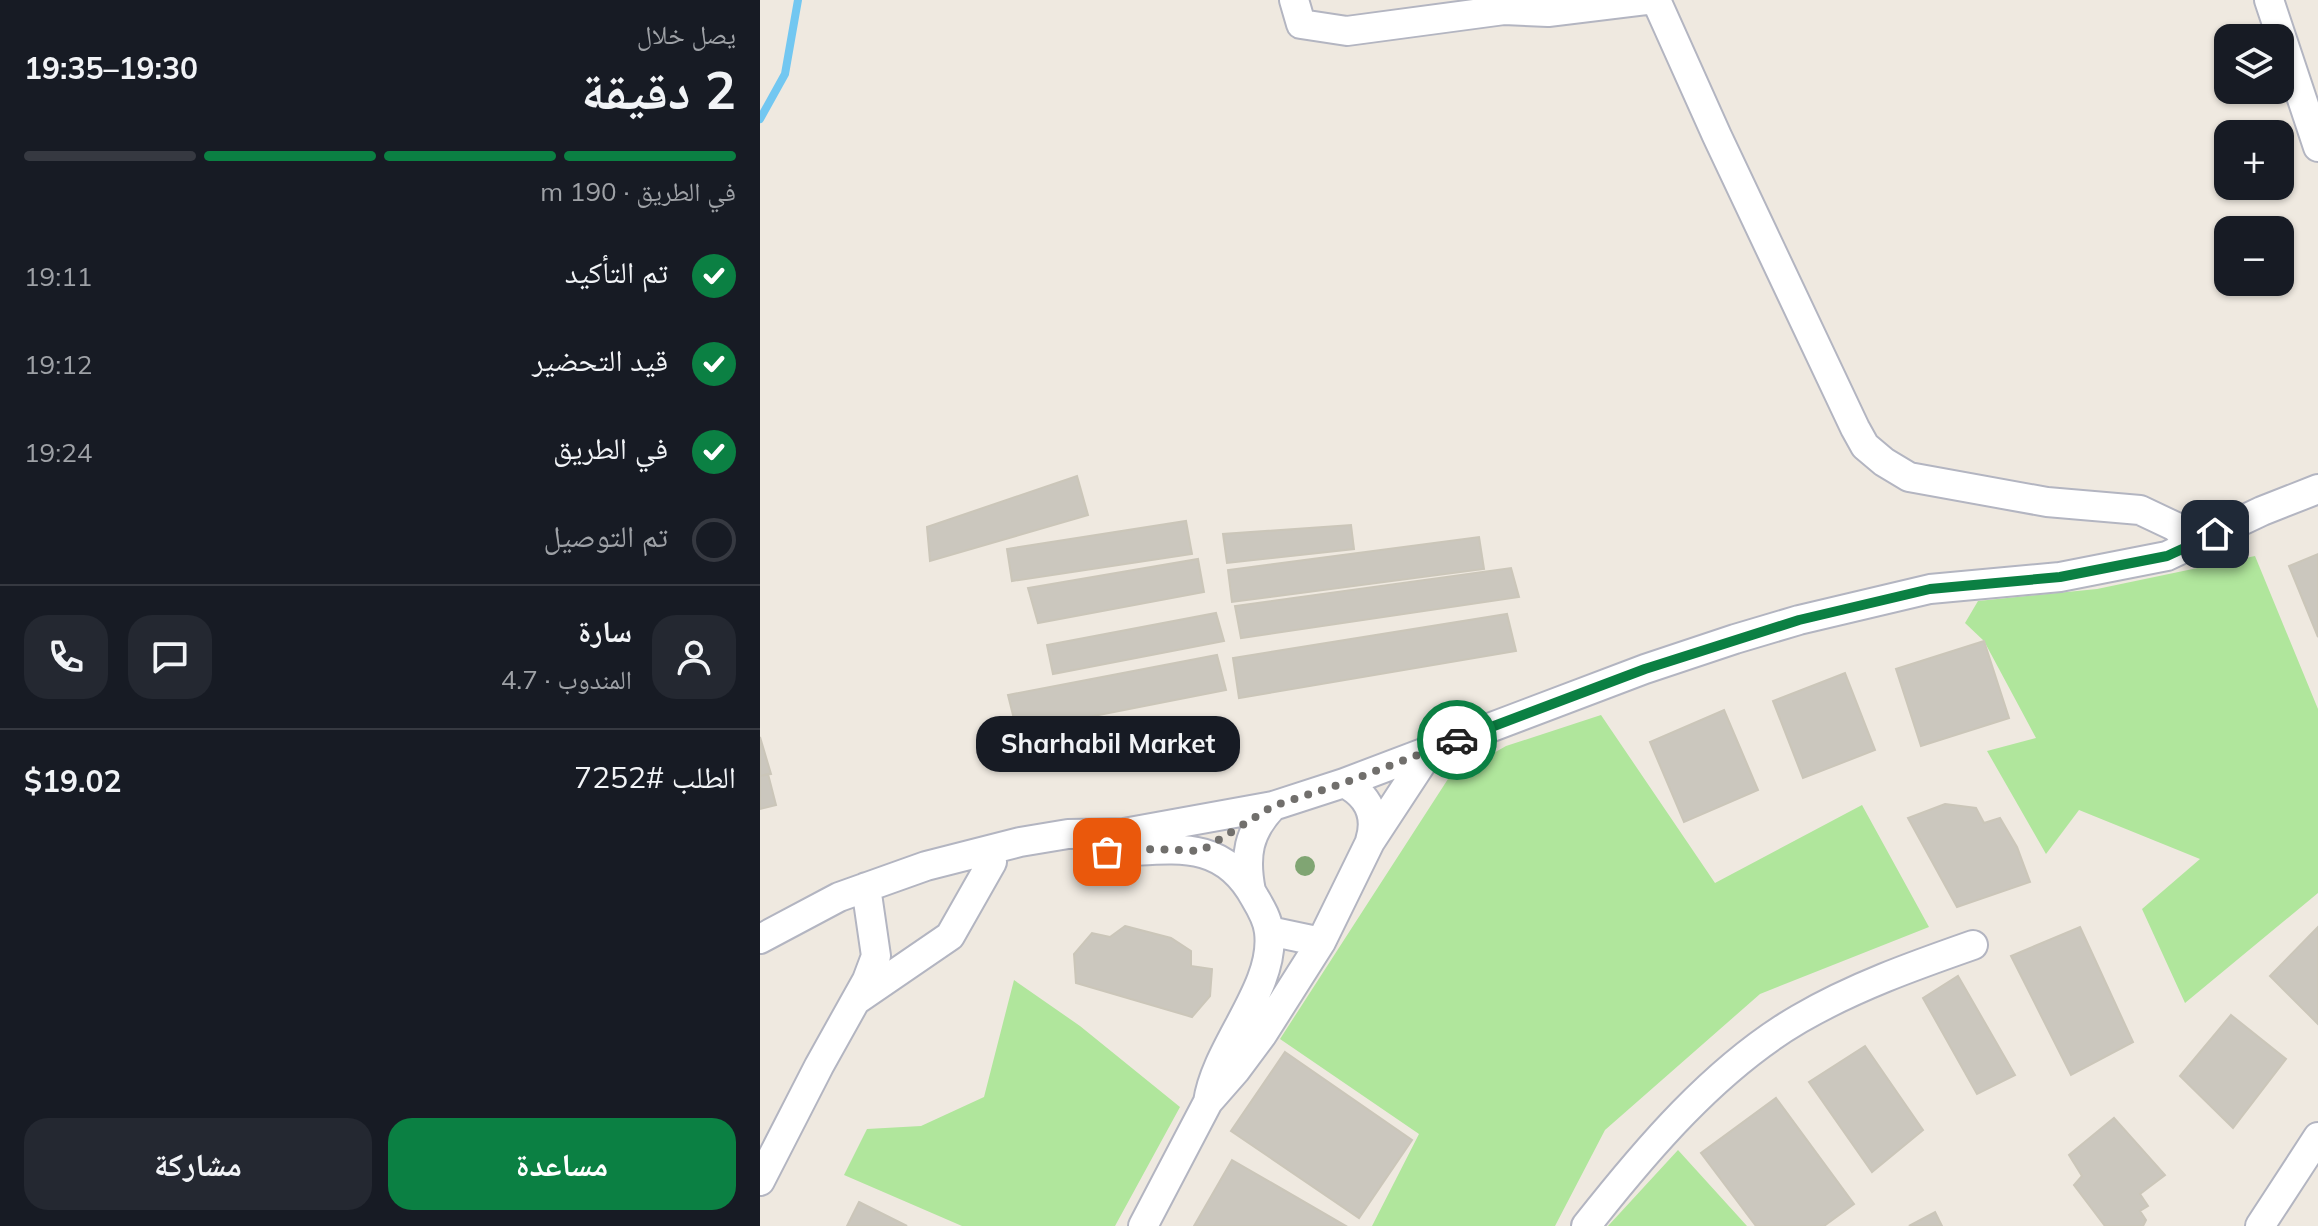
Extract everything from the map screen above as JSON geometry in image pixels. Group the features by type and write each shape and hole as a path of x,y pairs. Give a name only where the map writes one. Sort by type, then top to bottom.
{"street":[{"path":"1294,0 1301,24 1347,31 1504,10 1548,12 1646,0"},
{"path":"1656,0 1724,151 1865,446 1909,477 2047,502 2140,510 2176,527 2191,546"},
{"path":"2269,0 2318,147"},
{"path":"760,939 801,916 973,853 1078,842 1273,806 1344,783 1645,669 1799,620 1930,589 2060,577 2167,556 2262,511 2318,489"},
{"path":"1143,1226 1208,1102 1262,1035 1321,942 1370,842 1431,749"},
{"path":"1344,783 1355,789 1370,807 1373,831 1370,842"},
{"path":"1201,851 1273,806"},
{"path":"1251,891 1247,853 1252,835 1273,806"},
{"path":"760,949 867,893 992,862 1057,850 1078,842 1201,851 1237,871 1251,891 1269,931 1268,955 1261,978 1214,1073 1208,1102"},
{"path":"854,1001 950,936 992,862"},
{"path":"760,1181 867,980 876,956 867,893"},
{"path":"1269,931 1321,942"},
{"path":"1586,1226 1673,1122 1764,1043 1843,996 1889,975 1973,945"},
{"path":"2260,1226 2318,1137"}],"green space":[{"path":"2255,556 2318,709 2318,893 2185,1003 2142,909 2200,859 2079,810 2046,854 1987,751 2036,738 1984,641 1965,623 1978,601 2097,589"},
{"path":"1601,715 1715,883 1862,805 1929,927 1760,994 1605,1130 1555,1226 1372,1226 1419,1134 1280,1039 1448,779 1506,746"},
{"path":"1014,980 1080,1026 1180,1107 1115,1226 962,1226 844,1175 867,1129 921,1126 984,1097"},
{"path":"1678,1150 1747,1226 1608,1226"}],"building":[{"path":"1077,476 1088,515 930,561 927,527"},
{"path":"1186,521 1192,554 1012,581 1007,549"},
{"path":"1351,525 1354,549 1227,563 1223,534"},
{"path":"1479,537 1484,569 1232,602 1228,570"},
{"path":"2318,554 2318,637 2289,566"},
{"path":"1198,559 1204,592 1038,623 1028,588"},
{"path":"1511,568 1519,597 1241,638 1235,606"},
{"path":"1216,613 1224,641 1053,674 1047,645"},
{"path":"1507,614 1516,651 1239,698 1233,658"},
{"path":"1984,641 2009,718 1921,746 1896,669"},
{"path":"1217,655 1226,690 1017,731 1008,695"},
{"path":"1845,673 1875,750 1803,778 1773,701"},
{"path":"1724,710 1758,790 1684,822 1650,742"},
{"path":"760,737 771,774 760,776"},
{"path":"768,774 776,805 760,809 760,776"},
{"path":"1945,804 1976,808 1984,823 2000,818 2017,847 2030,882 1957,907 1908,818"},
{"path":"1125,926 1171,938 1191,951 1191,966 1212,969 1210,996 1192,1017 1076,983 1074,954 1092,933 1110,937"},
{"path":"2080,927 2133,1042 2071,1075 2011,956"},
{"path":"2318,927 2318,1024 2270,976"},
{"path":"1958,976 2015,1075 1977,1094 1923,998"},
{"path":"2231,1015 2286,1059 2233,1128 2180,1076"},
{"path":"1865,1046 1923,1130 1872,1172 1809,1082"},
{"path":"1285,1052 1412,1140 1359,1218 1231,1131"},
{"path":"1776,1098 1854,1204 1824,1226 1756,1226 1701,1153"},
{"path":"2114,1118 2165,1175 2140,1194 2148,1206 2140,1211 2146,1220 2143,1226 2105,1226 2074,1185 2082,1176 2069,1155"},
{"path":"1232,1160 1346,1226 1194,1226"},
{"path":"859,1202 907,1226 847,1226"},
{"path":"1935,1212 1942,1226 1909,1226"}],"waterway":[{"path":"760,119 785,74 798,0"}],"way so far":[{"path":"1107,852 1154,849 1201,851 1273,806 1457,740"}],"place":[{"name":"Sharhabil Market","path":"1107,852"}],"route":[{"path":"1457,740 1645,669 1799,620 1930,589 2060,577 2167,556 2215,534"}]}
